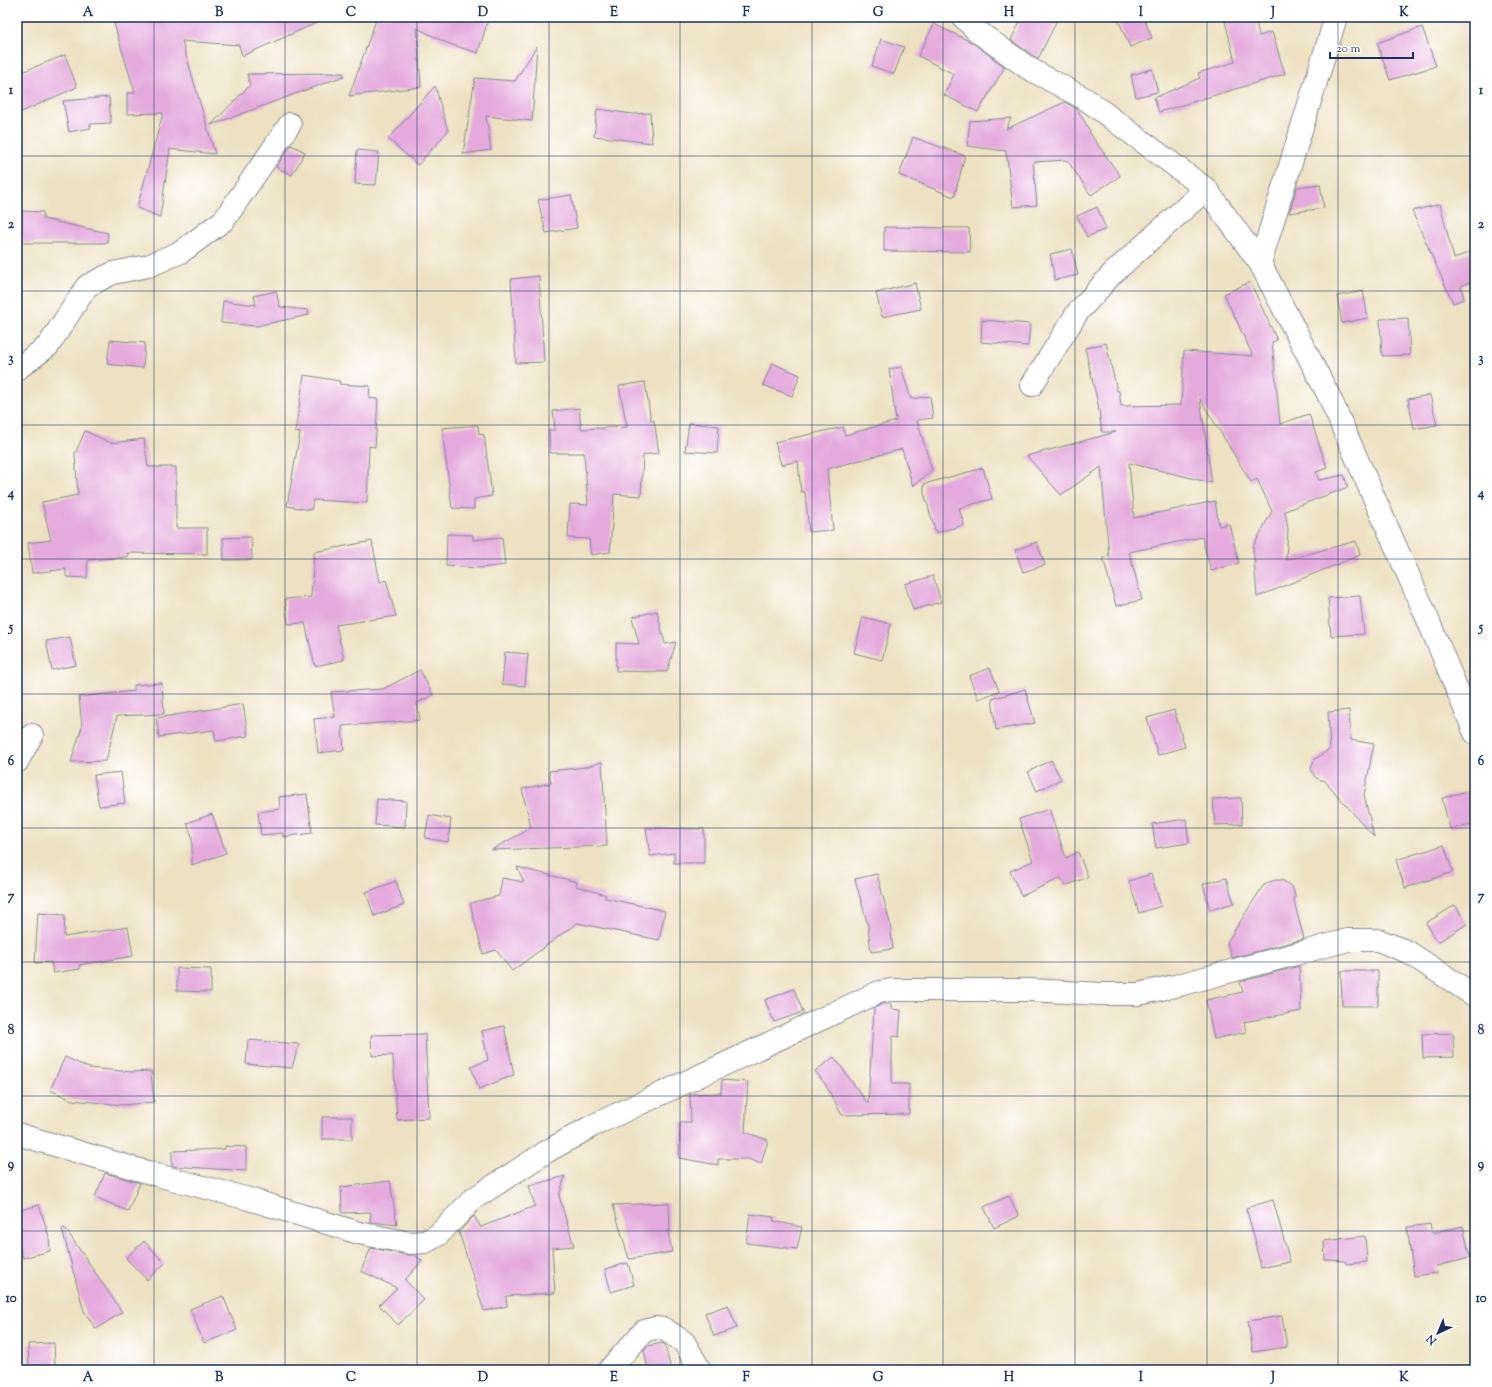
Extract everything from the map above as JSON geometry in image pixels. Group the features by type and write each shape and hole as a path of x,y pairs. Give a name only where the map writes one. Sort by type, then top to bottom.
{"street":[{"path":"963,17 977,31 1028,68 1087,100 1206,189 1260,263 1329,396 1426,615 1475,733"},
{"path":"1260,263 1336,17"},
{"path":"17,369 48,346 87,286 113,273 148,266 181,252 224,220 290,124"},
{"path":"1032,385 1077,313 1112,274 1206,189"},
{"path":"17,762 32,735"},
{"path":"17,1134 157,1175 249,1199 359,1233 410,1243 425,1242 438,1235 473,1200 546,1152 592,1126 879,992 891,990 1030,990 1101,994 1138,994 1175,986 1348,940 1378,940 1408,952 1475,996"},
{"path":"609,1370 644,1331 654,1328 664,1330 684,1342 700,1370"}],"building":[{"path":"112,17 330,17 242,56 239,45 182,41 215,154 170,149 160,217 137,208 163,113 127,114 127,93 135,93"},
{"path":"377,17 489,17 478,53 447,43 417,28 421,87 349,96"},
{"path":"1022,17 1044,17 1056,22 1038,59 1011,40"},
{"path":"1117,17 1143,17 1152,38 1130,47"},
{"path":"1224,17 1255,17 1259,36 1272,32 1285,74 1159,112 1154,98 1200,78 1198,73 1235,62"},
{"path":"934,24 973,43 1005,67 978,112 944,95 954,74 918,56"},
{"path":"1422,27 1436,66 1390,80 1377,43"},
{"path":"881,39 904,47 894,74 872,66"},
{"path":"537,46 532,121 486,116 491,150 463,154 475,78 515,81"},
{"path":"65,55 77,87 17,114 17,74"},
{"path":"1152,69 1158,92 1136,97 1131,75"},
{"path":"343,73 344,76 211,125 250,85 247,74"},
{"path":"435,86 448,131 418,165 388,139"},
{"path":"109,97 111,123 90,124 91,128 69,132 63,101"},
{"path":"1065,102 1077,109 1090,131 1089,132 1120,176 1091,195 1067,160 1033,162 1037,205 1013,207 1006,151 967,146 970,121 1011,118 1006,129"},
{"path":"597,109 633,114 650,113 652,143 594,136"},
{"path":"913,137 965,156 954,197 899,175"},
{"path":"291,145 305,152 292,175 276,167"},
{"path":"357,150 379,152 376,185 355,184"},
{"path":"1320,184 1324,208 1289,213 1297,187"},
{"path":"571,195 577,228 546,233 538,200"},
{"path":"1440,204 1454,259 1475,249 1475,280 1461,286 1464,299 1453,303 1412,211"},
{"path":"1097,207 1106,229 1087,237 1077,216"},
{"path":"22,211 43,212 43,219 108,233 107,243 22,243"},
{"path":"884,227 969,228 970,252 884,251"},
{"path":"1072,249 1078,275 1055,280 1050,254"},
{"path":"539,276 544,362 516,363 511,279"},
{"path":"1250,282 1277,340 1272,342 1280,424 1309,414 1327,468 1316,472 1319,480 1344,475 1348,487 1285,511 1288,529 1286,560 1356,541 1360,555 1257,597 1253,547 1272,511 1257,479 1251,482 1200,399 1212,483 1129,463 1134,518 1215,501 1219,526 1229,524 1239,563 1211,571 1202,537 1129,552 1142,600 1116,606 1103,557 1109,556 1101,467 1061,495 1027,456 1116,432 1102,432 1098,404 1085,348 1106,343 1117,391 1119,391 1121,406 1181,405 1184,351 1253,356 1224,294"},
{"path":"915,283 921,309 882,317 876,293"},
{"path":"276,291 280,307 308,310 309,315 256,326 221,323 223,301 256,305 254,296"},
{"path":"1363,291 1368,318 1342,323 1337,296"},
{"path":"1408,318 1410,355 1382,356 1380,319"},
{"path":"982,320 1030,324 1028,346 981,342"},
{"path":"110,340 145,343 143,368 107,364"},
{"path":"772,363 800,375 792,396 763,385"},
{"path":"901,367 911,399 930,396 933,418 917,420 932,470 913,486 902,449 827,469 833,530 809,532 805,492 801,492 798,461 781,465 775,442 843,427 845,435 896,421 889,369"},
{"path":"304,375 340,381 339,384 370,386 369,398 378,399 375,447 369,446 367,503 313,500 311,510 287,506 300,433 295,432"},
{"path":"645,382 651,421 654,420 659,453 643,455 641,496 614,494 610,552 591,555 589,539 568,538 570,504 588,505 584,453 550,453 549,430 555,430 553,411 579,408 581,429 627,427 619,386"},
{"path":"1430,395 1437,425 1414,429 1408,399"},
{"path":"689,423 719,426 717,453 685,451"},
{"path":"478,425 479,434 484,435 492,496 474,499 474,509 452,508 442,428"},
{"path":"85,431 111,443 144,439 148,467 176,467 176,528 207,528 207,554 127,553 128,557 88,560 87,578 66,577 66,569 32,573 28,543 51,540 42,502 78,495 75,454"},
{"path":"983,468 992,499 959,508 964,525 936,533 924,493 924,484"},
{"path":"447,534 473,535 473,540 502,537 505,565 480,568 446,566"},
{"path":"251,537 252,560 224,560 223,538"},
{"path":"372,541 380,582 386,580 396,616 336,625 344,660 315,666 305,623 288,624 285,599 311,597 314,552"},
{"path":"1037,542 1045,565 1023,572 1015,550"},
{"path":"933,576 941,602 913,610 905,584"},
{"path":"1360,596 1364,634 1331,636 1328,598"},
{"path":"657,611 665,644 676,642 667,672 616,671 616,643 639,644 632,617"},
{"path":"863,617 891,624 882,660 854,653"},
{"path":"70,637 76,665 52,670 46,641"},
{"path":"505,652 528,654 525,686 502,684"},
{"path":"990,668 999,691 978,699 969,676"},
{"path":"420,670 433,695 417,703 420,720 342,726 344,750 318,753 314,719 335,717 331,692 383,689"},
{"path":"162,683 164,714 117,716 106,761 71,762 82,727 79,697 134,691 134,685"},
{"path":"1025,689 1035,723 996,730 992,699"},
{"path":"243,704 248,736 216,741 214,730 159,737 156,718"},
{"path":"1174,710 1185,747 1158,755 1147,718"},
{"path":"1349,710 1351,740 1374,744 1364,795 1374,837 1324,780 1320,780 1315,777 1311,769 1314,760 1330,749 1328,712"},
{"path":"1051,760 1061,779 1037,791 1028,772"},
{"path":"602,762 607,846 491,850 531,828 522,789 551,783 549,771 586,767"},
{"path":"121,772 125,803 99,806 94,775"},
{"path":"1467,791 1475,823 1450,829 1442,798"},
{"path":"307,794 312,833 283,837 283,833 261,835 258,812 280,809 279,797"},
{"path":"1241,798 1242,824 1215,825 1213,799"},
{"path":"377,799 406,801 405,827 375,825"},
{"path":"1049,809 1066,858 1078,852 1088,877 1065,886 1061,878 1021,896 1010,871 1033,861 1019,819"},
{"path":"212,814 226,853 192,865 192,836 187,823"},
{"path":"429,815 451,819 448,842 425,838"},
{"path":"1186,819 1189,843 1156,848 1152,824"},
{"path":"646,828 704,829 704,863 674,863 674,853 650,856"},
{"path":"1444,845 1453,872 1405,888 1396,860"},
{"path":"517,867 577,882 576,886 606,895 605,898 665,911 659,940 577,923 512,971 496,950 483,954 470,903 499,896 502,878 524,882"},
{"path":"877,874 890,923 893,949 871,952 868,926 855,879"},
{"path":"1151,874 1161,906 1139,913 1129,881"},
{"path":"1226,878 1234,903 1210,910 1203,884"},
{"path":"1276,880 1282,880 1293,889 1295,896 1294,901 1304,939 1232,958 1227,942 1263,886"},
{"path":"396,881 404,905 374,916 366,892"},
{"path":"1455,905 1467,924 1438,942 1426,923"},
{"path":"38,913 65,915 64,937 128,927 133,956 79,965 80,969 53,973 51,962 35,963"},
{"path":"1299,966 1301,1011 1244,1022 1246,1032 1214,1039 1206,1000 1243,992 1240,982"},
{"path":"177,968 211,969 211,992 177,991"},
{"path":"1341,971 1378,971 1378,1006 1342,1006"},
{"path":"794,989 803,1012 774,1022 765,1000"},
{"path":"883,1004 891,1004 891,1009 901,1010 899,1037 892,1036 892,1084 909,1084 909,1114 842,1115 825,1084 815,1071 834,1057 868,1104 874,1008"},
{"path":"504,1026 514,1075 479,1089 471,1067 488,1060 482,1031"},
{"path":"1453,1033 1454,1057 1423,1058 1422,1034"},
{"path":"425,1034 429,1118 397,1120 393,1055 372,1056 371,1035"},
{"path":"248,1040 299,1044 292,1068 246,1064"},
{"path":"65,1057 89,1068 132,1072 151,1071 154,1102 123,1105 72,1100 50,1090"},
{"path":"722,1080 748,1082 745,1132 768,1140 761,1164 749,1159 718,1159 718,1165 679,1158 680,1122 691,1122 690,1094 721,1093"},
{"path":"322,1117 352,1117 352,1139 322,1139"},
{"path":"225,1146 246,1147 246,1171 172,1166 172,1151 225,1149"},
{"path":"105,1173 140,1183 128,1211 95,1197"},
{"path":"565,1176 559,1196 574,1246 552,1248 555,1293 506,1296 507,1306 484,1311 459,1232 474,1216 481,1227 535,1206 529,1186"},
{"path":"390,1181 397,1225 370,1222 371,1212 342,1213 341,1187"},
{"path":"1009,1196 1019,1216 994,1228 984,1207"},
{"path":"1273,1200 1290,1262 1261,1268 1256,1243 1246,1208"},
{"path":"669,1203 670,1231 668,1231 672,1252 629,1259 613,1205"},
{"path":"39,1205 49,1236 50,1251 23,1258 17,1237 17,1211"},
{"path":"750,1214 774,1217 773,1221 802,1227 797,1249 746,1243"},
{"path":"1430,1224 1432,1233 1463,1226 1470,1258 1436,1266 1437,1273 1414,1276 1407,1227"},
{"path":"65,1228 122,1312 96,1329 84,1311 62,1229"},
{"path":"1365,1236 1367,1262 1346,1264 1345,1261 1325,1260 1324,1241"},
{"path":"144,1241 165,1263 147,1280 126,1258"},
{"path":"371,1248 415,1255 422,1261 405,1280 424,1300 398,1325 379,1305 397,1288 361,1271"},
{"path":"628,1263 634,1285 611,1292 605,1269"},
{"path":"223,1296 237,1330 204,1343 190,1309"},
{"path":"728,1305 737,1328 714,1336 705,1313"},
{"path":"1282,1316 1287,1347 1253,1352 1248,1321"},
{"path":"54,1343 55,1365 29,1366 28,1344"},
{"path":"663,1343 665,1345 671,1370 648,1370 644,1350 647,1346"}]}
